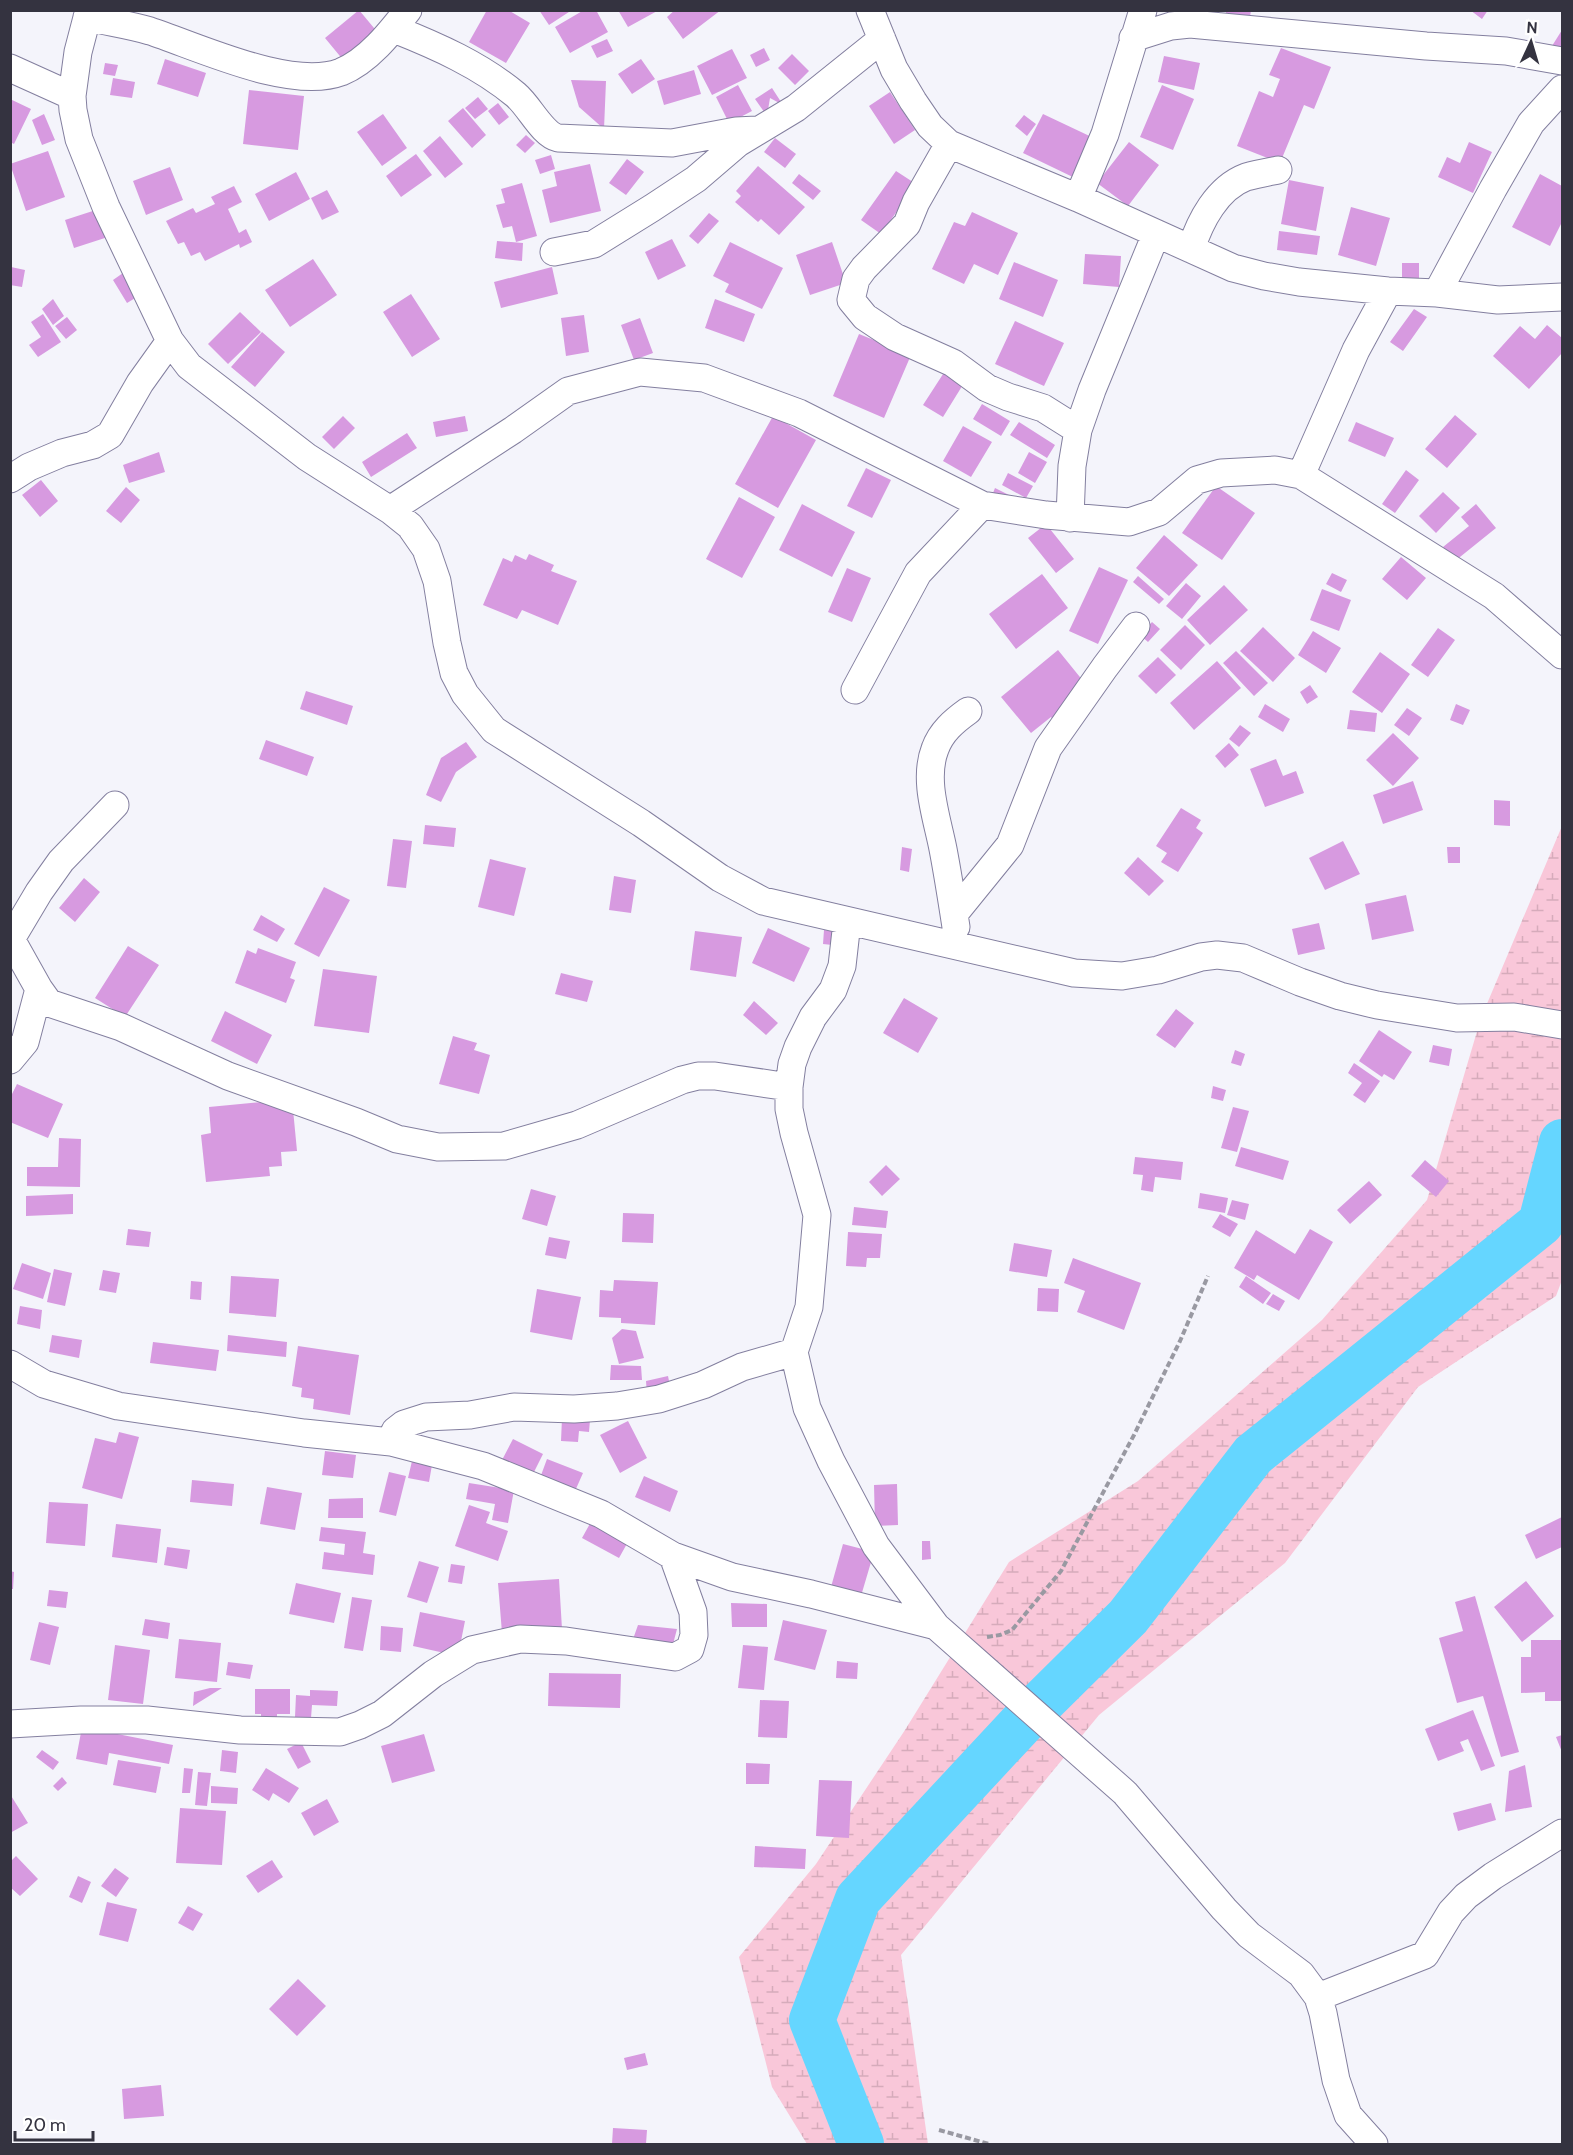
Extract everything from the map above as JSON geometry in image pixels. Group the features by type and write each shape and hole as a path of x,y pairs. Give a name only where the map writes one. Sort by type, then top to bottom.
{"street":[{"path":"1078,198 1105,134 1143,10"},
{"path":"871,11 894,69 922,116 950,144 1078,198 1233,268 1299,282 1388,291 1437,293 1498,300 1563,297"},
{"path":"757,130 736,131 672,143 558,138 542,128 534,113 517,96 401,20 365,56 341,71 320,76 300,76 265,70 147,30 88,14 78,52 72,96 79,139 98,188 170,341 189,366 307,457 390,510 410,526 426,549 437,581 454,673 465,694 494,730 642,823 720,878 764,901 1074,973 1122,976 1158,970 1201,957 1218,955 1243,958 1330,993 1377,1005 1457,1018 1514,1017 1563,1025"},
{"path":"1133,38 1171,26 1190,24 1352,40 1506,51 1563,61"},
{"path":"554,252 594,244 611,235 696,179 738,142 796,108 882,39"},
{"path":"10,68 72,96"},
{"path":"1437,293 1492,189 1532,123 1563,89"},
{"path":"950,144 916,202 907,224 856,279 851,300 866,317 895,337 953,363 987,388 1043,408 1078,430"},
{"path":"1191,249 1202,219 1228,188 1245,178 1278,170"},
{"path":"1070,518 1072,466 1078,430 1156,234"},
{"path":"1300,475 1356,350 1388,291"},
{"path":"10,479 29,467 62,453 93,445 110,435 140,383 170,341"},
{"path":"390,510 513,430 568,391 640,372 704,378 799,413 982,505 1070,518 1129,522 1159,512 1197,480 1221,473 1275,470 1300,475 1494,596 1563,656"},
{"path":"855,690 918,573 982,505"},
{"path":"954,914 1010,845 1048,748 1136,626"},
{"path":"960,946 932,801 931,774 934,750 942,734 951,723 968,711"},
{"path":"115,805 62,861 39,892 11,939 49,1003 121,1027 228,1076 397,1139 438,1147 504,1146 577,1125 682,1080 698,1076 789,1087"},
{"path":"848,922 842,966 833,990 813,1017 798,1047 792,1064 789,1087 789,1109 794,1133 817,1215 809,1307 794,1352 807,1408 831,1461 876,1545 936,1626 1125,1793 1249,1935 1301,1974 1318,1997 1336,2080 1348,2115 1374,2145"},
{"path":"10,1060 25,1042 39,989"},
{"path":"391,1442 395,1431 404,1424 426,1417 470,1415 514,1407 574,1409 627,1405 703,1385 742,1367 794,1352"},
{"path":"10,1364 44,1384 118,1406 304,1433 391,1442 483,1466 601,1514 673,1556 732,1578 811,1594 936,1626"},
{"path":"10,1724 81,1720 147,1720 240,1730 339,1732 360,1725 381,1714 433,1674 472,1650 520,1639 566,1641 675,1657 690,1649 694,1635 693,1612 673,1556"},
{"path":"1318,1997 1425,1955 1451,1912 1466,1896 1492,1876 1563,1833"}],"path":[{"path":"982,1636 1000,1635 1012,1630 1061,1571 1130,1444 1180,1341 1208,1276"},
{"path":"939,2130 989,2145"}],"green space":[{"path":"1562,826 1562,1280 1556,1296 1418,1387 1285,1563 1099,1715 901,1955 928,2144 807,2144 772,2087 739,1957 816,1864 905,1730 1009,1562 1138,1481 1322,1320 1427,1200 1481,1018"}],"building":[{"path":"359,10 379,34 344,61 325,38"},
{"path":"487,10 508,10 530,23 506,63 469,42"},
{"path":"539,10 572,10 549,25"},
{"path":"584,10 596,10 608,32 570,53 555,27"},
{"path":"618,10 659,10 628,27"},
{"path":"675,10 721,10 683,39 667,17"},
{"path":"1226,10 1251,10 1250,17 1226,14"},
{"path":"1470,10 1488,10 1482,19"},
{"path":"1562,30 1562,53 1552,46"},
{"path":"607,39 613,51 597,58 591,46"},
{"path":"764,48 770,60 756,67 750,55"},
{"path":"1281,48 1331,67 1314,109 1304,105 1280,163 1237,146 1259,91 1273,97 1280,79 1269,75"},
{"path":"732,49 747,78 712,95 697,66"},
{"path":"792,54 809,71 795,85 778,68"},
{"path":"1164,56 1200,63 1194,90 1158,82"},
{"path":"165,59 206,73 198,97 157,84"},
{"path":"641,59 655,79 632,94 618,74"},
{"path":"105,63 118,65 115,76 103,74"},
{"path":"694,70 701,94 664,105 657,81"},
{"path":"113,78 135,82 132,98 110,95"},
{"path":"571,80 606,81 604,129 579,107"},
{"path":"738,85 752,111 729,123 716,97"},
{"path":"1162,85 1194,99 1173,150 1140,137"},
{"path":"772,88 783,105 770,98 767,116 755,99"},
{"path":"249,90 304,96 298,150 243,144"},
{"path":"890,92 915,130 894,144 869,106"},
{"path":"478,97 488,109 475,119 465,108"},
{"path":"10,99 31,109 14,144 10,142"},
{"path":"498,103 509,117 499,125 488,111"},
{"path":"463,108 486,135 472,148 448,121"},
{"path":"44,114 55,140 42,145 32,120"},
{"path":"383,114 407,148 382,166 357,132"},
{"path":"1043,114 1098,140 1079,180 1023,153"},
{"path":"1024,115 1036,124 1027,136 1015,126"},
{"path":"526,135 535,143 525,153 516,145"},
{"path":"440,136 463,164 445,178 423,151"},
{"path":"775,138 796,154 785,168 764,152"},
{"path":"1129,142 1159,165 1128,206 1097,183"},
{"path":"1469,142 1492,152 1473,193 1438,177 1447,157 1460,163"},
{"path":"48,151 65,197 26,211 10,164"},
{"path":"416,154 432,175 401,197 386,176"},
{"path":"551,155 555,169 540,174 535,160"},
{"path":"627,159 644,172 626,195 609,183"},
{"path":"590,164 601,211 550,223 542,190 557,186 554,172"},
{"path":"758,166 805,207 779,235 761,219 758,222 735,202 741,196 736,191"},
{"path":"170,167 183,200 146,215 133,181"},
{"path":"896,171 916,184 881,234 861,220"},
{"path":"296,172 310,199 269,221 255,194"},
{"path":"799,174 821,191 813,200 792,183"},
{"path":"1540,174 1562,186 1562,222 1550,246 1512,227"},
{"path":"1289,180 1324,187 1316,231 1281,224"},
{"path":"522,183 537,236 516,242 512,226 503,228 496,205 505,203 501,189"},
{"path":"234,186 242,202 228,209 239,233 246,229 252,242 240,248 239,244 205,261 200,252 191,256 184,242 178,244 166,221 193,208 196,213 215,204 211,197"},
{"path":"327,190 339,212 322,220 311,198"},
{"path":"1351,207 1390,218 1376,266 1338,255"},
{"path":"102,208 111,236 74,248 65,220"},
{"path":"972,212 1018,233 998,275 974,264 964,284 932,269 954,222 965,226"},
{"path":"709,213 719,221 698,244 689,236"},
{"path":"1279,231 1320,236 1317,255 1277,250"},
{"path":"672,239 686,266 658,280 645,252"},
{"path":"497,241 523,243 522,261 495,258"},
{"path":"730,242 783,268 762,309 725,292 729,284 713,276"},
{"path":"832,242 846,283 810,295 796,255"},
{"path":"1085,254 1121,256 1119,287 1083,284"},
{"path":"313,259 337,295 290,327 265,290"},
{"path":"1014,262 1058,280 1043,317 999,299"},
{"path":"1402,263 1419,263 1419,283 1402,282"},
{"path":"11,267 25,270 22,287 10,285"},
{"path":"552,267 558,294 501,308 494,282"},
{"path":"123,273 137,297 127,303 113,280"},
{"path":"411,294 440,339 412,357 383,312"},
{"path":"53,299 64,316 53,325 42,309"},
{"path":"715,299 755,314 744,342 705,328"},
{"path":"1414,309 1427,317 1403,351 1390,342"},
{"path":"240,312 261,332 228,364 208,344"},
{"path":"43,314 61,342 38,357 29,345 41,337 31,322"},
{"path":"584,315 589,352 566,356 561,318"},
{"path":"67,317 77,330 66,339 55,326"},
{"path":"640,318 653,353 634,360 621,325"},
{"path":"1015,321 1064,343 1044,386 995,364"},
{"path":"1547,325 1562,338 1562,353 1529,389 1493,356 1520,326 1535,339"},
{"path":"262,332 285,352 255,387 231,367"},
{"path":"859,334 911,355 884,418 833,396"},
{"path":"945,371 964,383 943,417 923,405"},
{"path":"982,404 1010,421 1001,436 973,419"},
{"path":"1455,415 1477,434 1447,468 1425,449"},
{"path":"343,416 355,428 334,449 322,437"},
{"path":"465,416 468,431 436,437 433,422"},
{"path":"773,416 816,440 778,508 735,484"},
{"path":"1019,422 1055,445 1047,458 1010,435"},
{"path":"1356,422 1394,438 1385,457 1348,441"},
{"path":"963,426 992,442 971,477 943,461"},
{"path":"407,433 417,448 371,477 362,462"},
{"path":"159,452 165,472 129,483 123,465"},
{"path":"1029,452 1047,462 1035,483 1018,473"},
{"path":"866,468 891,480 872,518 847,506"},
{"path":"1406,470 1419,480 1395,513 1382,504"},
{"path":"1008,473 1033,486 1026,498 1002,485"},
{"path":"41,480 58,501 40,517 22,495"},
{"path":"1216,486 1255,513 1222,560 1182,533"},
{"path":"126,487 140,500 121,523 106,511"},
{"path":"995,488 1017,499 991,498"},
{"path":"1443,492 1460,508 1436,533 1419,516"},
{"path":"739,497 775,517 742,578 706,559"},
{"path":"802,504 855,532 832,577 779,550"},
{"path":"1476,504 1496,528 1455,561 1443,547 1469,526 1461,517"},
{"path":"1046,524 1074,559 1056,573 1028,538"},
{"path":"1164,535 1198,565 1169,596 1136,568"},
{"path":"529,554 554,565 551,571 577,581 558,625 522,610 517,619 483,605 503,558 512,562 515,555 526,560"},
{"path":"1401,557 1426,578 1407,600 1382,579"},
{"path":"1099,567 1128,580 1098,644 1069,631"},
{"path":"847,568 871,578 852,622 828,612"},
{"path":"1332,573 1347,580 1341,592 1326,584"},
{"path":"1042,574 1068,608 1016,649 989,614"},
{"path":"1138,576 1164,599 1159,604 1133,582"},
{"path":"1186,583 1201,596 1182,619 1166,606"},
{"path":"1224,585 1248,610 1210,645 1187,620"},
{"path":"1322,589 1351,600 1339,631 1310,620"},
{"path":"1152,622 1160,629 1148,642 1140,635"},
{"path":"1185,625 1205,645 1181,670 1160,650"},
{"path":"1263,627 1295,658 1273,682 1240,651"},
{"path":"1438,628 1455,640 1428,677 1411,665"},
{"path":"1313,631 1341,648 1326,673 1298,655"},
{"path":"1058,650 1088,687 1056,724 1051,717 1031,733 1001,697"},
{"path":"1236,651 1268,683 1254,696 1223,663"},
{"path":"1380,652 1410,674 1382,713 1352,692"},
{"path":"1158,657 1176,675 1156,694 1138,676"},
{"path":"1217,661 1241,688 1194,730 1170,703"},
{"path":"1310,685 1318,697 1307,704 1300,692"},
{"path":"306,691 353,706 347,725 300,709"},
{"path":"1265,704 1290,719 1283,732 1258,717"},
{"path":"1456,704 1470,710 1463,725 1450,720"},
{"path":"1407,708 1422,718 1409,736 1394,725"},
{"path":"1350,710 1377,713 1375,732 1347,729"},
{"path":"1240,725 1251,733 1239,747 1229,739"},
{"path":"1393,733 1419,758 1393,786 1366,760"},
{"path":"266,740 314,757 307,776 259,759"},
{"path":"466,742 477,757 456,772 441,802 426,795 441,758"},
{"path":"1229,743 1239,755 1225,768 1215,756"},
{"path":"1276,759 1283,776 1296,771 1304,793 1265,807 1250,769"},
{"path":"1413,781 1423,810 1383,824 1373,795"},
{"path":"1494,800 1510,801 1510,826 1494,825"},
{"path":"1181,808 1201,820 1196,828 1203,833 1178,872 1161,862 1167,853 1156,846"},
{"path":"425,825 456,828 454,847 423,844"},
{"path":"393,839 412,841 406,888 387,886"},
{"path":"1343,841 1360,874 1325,890 1309,858"},
{"path":"902,847 912,849 909,872 900,870"},
{"path":"1447,847 1460,847 1460,863 1448,863"},
{"path":"1138,857 1164,881 1149,896 1124,873"},
{"path":"490,859 526,868 514,916 478,907"},
{"path":"614,876 636,880 631,913 609,910"},
{"path":"84,878 100,892 75,922 59,908"},
{"path":"324,887 350,900 319,957 294,944"},
{"path":"1406,895 1414,931 1372,940 1365,904"},
{"path":"261,915 285,929 277,942 253,930"},
{"path":"1319,923 1325,949 1298,955 1292,929"},
{"path":"768,928 810,948 794,982 752,963"},
{"path":"824,930 843,932 842,946 823,944"},
{"path":"695,931 742,937 736,977 690,970"},
{"path":"128,946 159,965 125,1017 95,998"},
{"path":"258,948 296,962 290,978 295,980 286,1003 235,983 247,950 256,954"},
{"path":"323,969 377,976 369,1033 314,1026"},
{"path":"561,973 593,981 587,1002 555,994"},
{"path":"904,998 938,1018 918,1053 883,1033"},
{"path":"754,1001 778,1023 766,1035 743,1015"},
{"path":"1176,1009 1194,1023 1175,1048 1156,1035"},
{"path":"225,1011 272,1035 257,1064 211,1041"},
{"path":"1379,1030 1412,1052 1394,1080 1384,1074 1382,1077 1359,1061"},
{"path":"453,1036 477,1043 474,1050 490,1055 479,1094 439,1084"},
{"path":"1433,1045 1452,1049 1449,1066 1429,1062"},
{"path":"1235,1050 1245,1054 1241,1066 1231,1063"},
{"path":"1354,1063 1380,1081 1365,1103 1353,1095 1362,1083 1348,1073"},
{"path":"17,1084 63,1104 48,1138 10,1122 10,1098"},
{"path":"1213,1086 1226,1090 1223,1101 1211,1098"},
{"path":"292,1099 297,1151 281,1152 282,1166 269,1167 270,1176 206,1182 201,1135 211,1133 209,1107"},
{"path":"1233,1107 1249,1111 1237,1152 1221,1148"},
{"path":"59,1138 81,1139 80,1187 27,1186 27,1167 58,1167"},
{"path":"1241,1147 1289,1161 1283,1180 1235,1166"},
{"path":"1135,1157 1183,1162 1181,1180 1155,1177 1153,1192 1141,1190 1143,1175 1133,1174"},
{"path":"1425,1160 1449,1181 1436,1197 1411,1176"},
{"path":"886,1165 900,1179 882,1196 869,1182"},
{"path":"1369,1181 1382,1195 1350,1224 1337,1210"},
{"path":"531,1189 556,1196 547,1226 522,1219"},
{"path":"1200,1193 1228,1198 1225,1213 1198,1208"},
{"path":"73,1194 73,1214 26,1216 26,1196"},
{"path":"1232,1200 1249,1204 1245,1220 1227,1215"},
{"path":"854,1207 888,1211 886,1228 852,1225"},
{"path":"623,1213 654,1214 653,1243 622,1242"},
{"path":"1220,1214 1238,1224 1230,1237 1212,1227"},
{"path":"128,1229 151,1232 149,1247 126,1245"},
{"path":"1310,1229 1333,1242 1299,1300 1257,1275 1254,1280 1234,1268 1256,1230 1295,1254"},
{"path":"848,1232 882,1234 880,1258 867,1258 866,1267 846,1266"},
{"path":"549,1237 570,1241 566,1259 545,1255"},
{"path":"1014,1243 1052,1250 1047,1277 1009,1271"},
{"path":"1073,1258 1141,1283 1124,1330 1077,1312 1085,1291 1064,1283"},
{"path":"22,1263 51,1273 43,1299 13,1289"},
{"path":"54,1269 72,1273 65,1306 47,1302"},
{"path":"103,1270 120,1273 116,1293 99,1290"},
{"path":"231,1276 279,1279 276,1317 229,1313"},
{"path":"1246,1276 1271,1293 1263,1304 1239,1287"},
{"path":"614,1280 658,1282 655,1325 621,1323 621,1318 599,1317 600,1290 613,1291"},
{"path":"191,1281 202,1282 201,1300 190,1299"},
{"path":"1038,1288 1059,1289 1058,1312 1037,1311"},
{"path":"537,1289 581,1297 572,1340 530,1332"},
{"path":"1273,1294 1285,1301 1279,1311 1266,1304"},
{"path":"20,1306 42,1310 40,1329 17,1324"},
{"path":"622,1329 636,1331 644,1358 619,1364 612,1338"},
{"path":"52,1335 82,1340 79,1358 49,1352"},
{"path":"228,1335 287,1342 286,1357 227,1351"},
{"path":"153,1342 219,1350 216,1371 150,1363"},
{"path":"298,1346 359,1355 350,1415 313,1409 314,1399 301,1397 302,1388 292,1386"},
{"path":"611,1365 641,1366 642,1380 610,1380"},
{"path":"668,1376 671,1391 647,1395 646,1381"},
{"path":"562,1418 590,1420 589,1432 579,1431 578,1442 561,1441"},
{"path":"628,1421 647,1458 620,1473 600,1435"},
{"path":"119,1432 139,1437 122,1499 82,1488 95,1438 116,1443"},
{"path":"513,1439 543,1454 531,1478 501,1462"},
{"path":"325,1451 356,1455 353,1478 322,1475"},
{"path":"547,1459 583,1473 575,1491 540,1478"},
{"path":"412,1461 432,1465 429,1482 408,1478"},
{"path":"389,1472 406,1476 396,1516 379,1512"},
{"path":"644,1476 678,1491 670,1512 635,1497"},
{"path":"192,1480 234,1484 232,1506 190,1502"},
{"path":"469,1483 514,1490 508,1523 492,1520 495,1504 466,1499"},
{"path":"897,1484 898,1525 875,1526 874,1485"},
{"path":"267,1487 302,1493 295,1530 260,1524"},
{"path":"363,1498 363,1518 328,1518 329,1499"},
{"path":"49,1502 88,1504 85,1546 46,1543"},
{"path":"469,1505 490,1512 486,1523 508,1531 498,1561 455,1546"},
{"path":"1562,1517 1562,1547 1536,1559 1525,1535"},
{"path":"592,1520 629,1540 619,1558 582,1538"},
{"path":"116,1524 161,1529 157,1563 112,1557"},
{"path":"321,1527 366,1532 363,1553 375,1555 373,1575 322,1569 324,1552 344,1555 345,1544 319,1541"},
{"path":"922,1541 930,1541 931,1559 922,1560"},
{"path":"843,1544 874,1552 861,1596 831,1587"},
{"path":"167,1547 190,1550 187,1569 164,1565"},
{"path":"419,1561 439,1567 427,1603 407,1597"},
{"path":"451,1564 465,1566 462,1584 448,1582"},
{"path":"10,1571 14,1572 13,1589 10,1589"},
{"path":"559,1579 562,1629 502,1633 498,1583"},
{"path":"1526,1581 1554,1616 1522,1642 1494,1607"},
{"path":"296,1583 341,1593 334,1623 289,1614"},
{"path":"49,1590 68,1592 66,1608 47,1606"},
{"path":"1475,1596 1519,1752 1501,1757 1483,1696 1457,1703 1439,1638 1463,1631 1455,1602"},
{"path":"352,1597 372,1600 363,1651 344,1648"},
{"path":"731,1603 767,1604 767,1627 732,1627"},
{"path":"420,1612 465,1621 458,1656 413,1646"},
{"path":"145,1619 170,1623 168,1639 142,1635"},
{"path":"783,1620 827,1630 815,1670 774,1660"},
{"path":"39,1622 59,1627 50,1665 30,1660"},
{"path":"638,1625 677,1629 672,1648 632,1642"},
{"path":"381,1626 403,1628 401,1652 380,1650"},
{"path":"179,1639 221,1643 217,1682 175,1678"},
{"path":"1531,1640 1562,1640 1562,1701 1545,1701 1545,1692 1521,1693 1521,1657 1531,1657"},
{"path":"115,1645 150,1650 143,1704 108,1700"},
{"path":"743,1645 768,1647 764,1690 738,1688"},
{"path":"837,1661 858,1663 857,1679 836,1678"},
{"path":"228,1662 253,1665 250,1679 226,1675"},
{"path":"549,1673 621,1674 620,1708 548,1706"},
{"path":"222,1688 193,1706 194,1692"},
{"path":"255,1689 290,1689 290,1714 277,1714 277,1724 261,1724 261,1714 255,1714"},
{"path":"310,1690 338,1691 337,1706 312,1705 311,1718 295,1717 296,1695 310,1696"},
{"path":"760,1700 789,1701 787,1738 758,1737"},
{"path":"1473,1710 1495,1766 1481,1771 1468,1739 1460,1742 1464,1751 1438,1761 1425,1729"},
{"path":"82,1727 173,1745 169,1764 109,1753 107,1765 76,1759"},
{"path":"424,1734 435,1771 392,1783 381,1746"},
{"path":"1562,1735 1562,1752 1556,1737"},
{"path":"301,1742 311,1762 298,1769 287,1749"},
{"path":"42,1750 59,1762 53,1770 36,1757"},
{"path":"222,1750 238,1752 236,1773 220,1771"},
{"path":"118,1760 161,1767 156,1793 113,1785"},
{"path":"746,1763 770,1764 769,1784 746,1784"},
{"path":"1525,1765 1532,1807 1505,1812 1509,1771"},
{"path":"184,1768 193,1769 190,1793 182,1793"},
{"path":"266,1768 299,1788 289,1803 273,1793 269,1801 252,1790"},
{"path":"198,1772 211,1773 207,1806 195,1805"},
{"path":"62,1777 67,1783 58,1791 53,1786"},
{"path":"819,1780 852,1781 849,1838 816,1836"},
{"path":"211,1786 238,1788 237,1804 211,1803"},
{"path":"10,1794 28,1823 10,1833"},
{"path":"327,1799 339,1822 314,1836 301,1813"},
{"path":"1491,1803 1496,1820 1458,1831 1453,1813"},
{"path":"180,1808 226,1811 222,1865 176,1863"},
{"path":"755,1846 806,1849 805,1869 754,1867"},
{"path":"16,1856 38,1879 20,1896 10,1887 10,1862"},
{"path":"272,1860 283,1877 258,1893 246,1876"},
{"path":"115,1868 129,1878 116,1897 101,1886"},
{"path":"78,1876 91,1882 82,1903 69,1897"},
{"path":"107,1902 137,1909 128,1942 99,1935"},
{"path":"188,1906 203,1914 193,1931 178,1923"},
{"path":"298,1979 326,2006 297,2036 269,2009"},
{"path":"645,2053 648,2065 627,2070 624,2058"},
{"path":"161,2085 164,2116 124,2119 122,2089"},
{"path":"613,2128 647,2130 646,2144 612,2144"}],"waterway":[{"path":"861,2144 812,2020 858,1899 1033,1711 1128,1617 1253,1455 1541,1223 1562,1142"}]}
